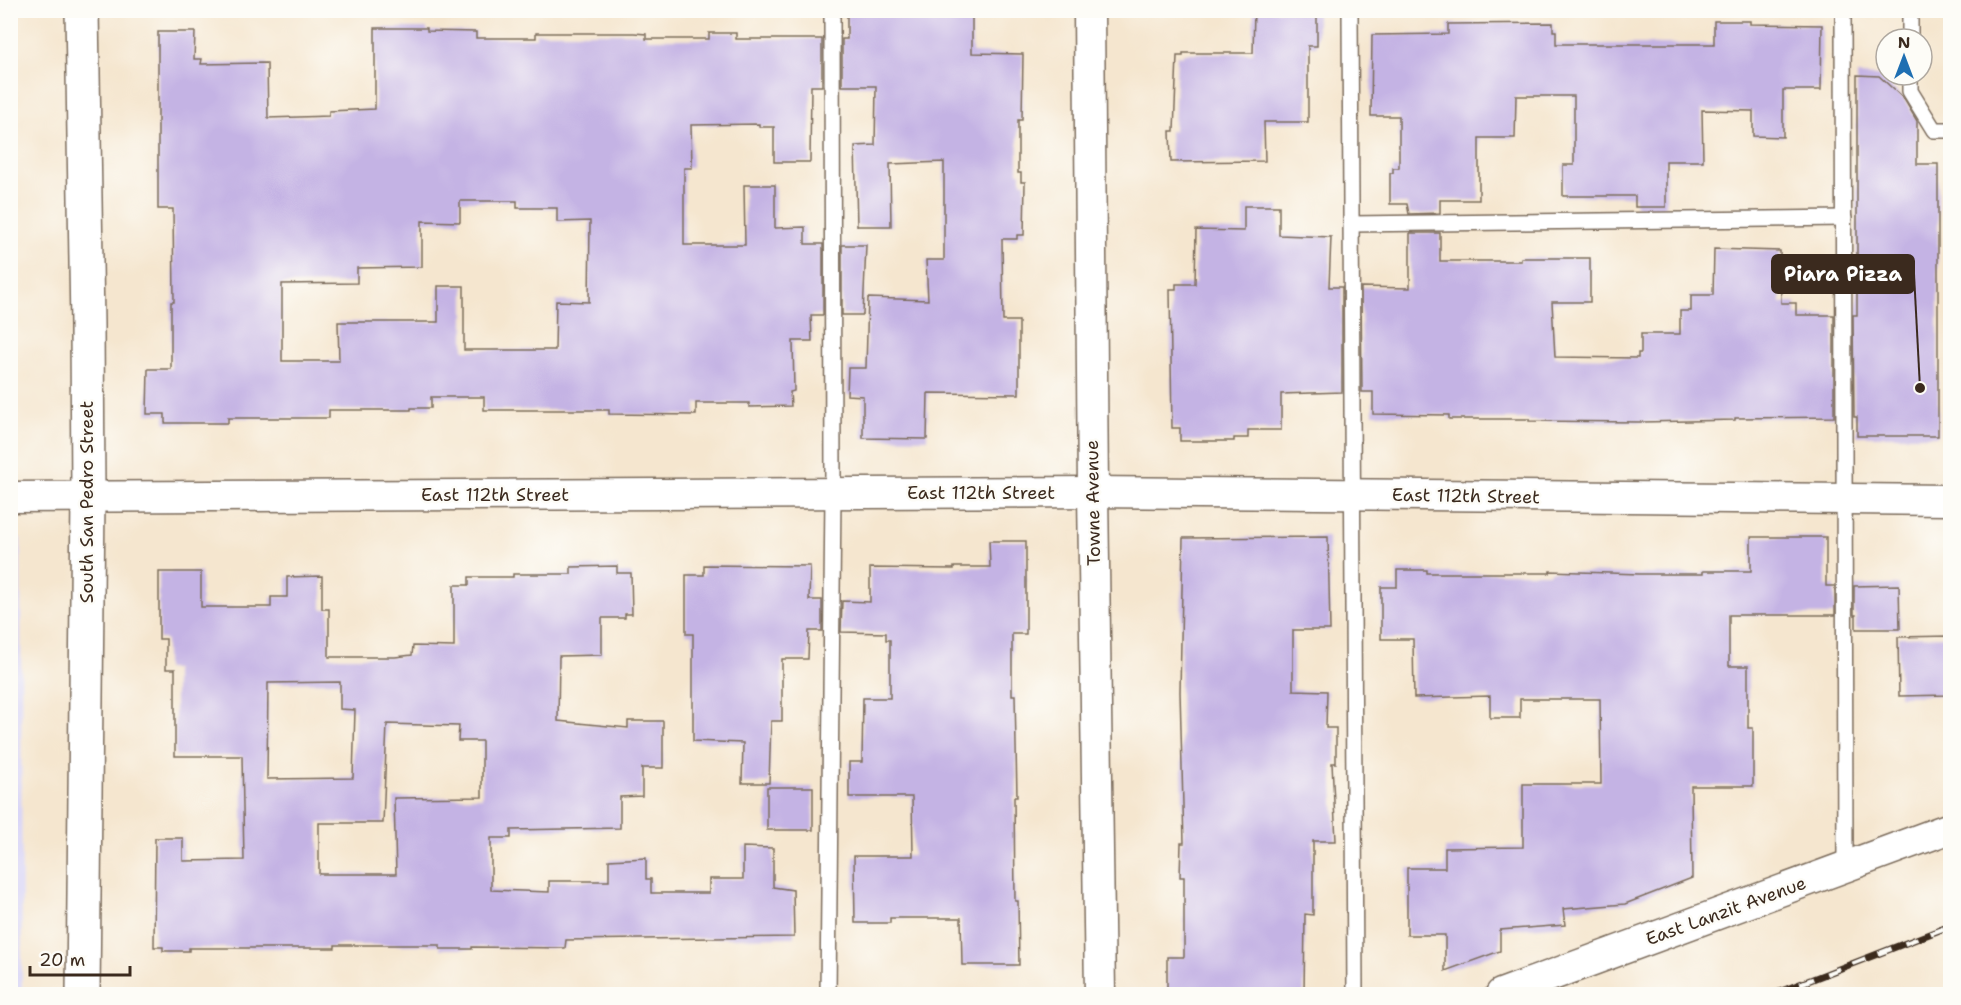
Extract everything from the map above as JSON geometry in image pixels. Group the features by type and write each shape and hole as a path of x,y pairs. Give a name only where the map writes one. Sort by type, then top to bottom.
{"street":[{"name":"South San Pedro Street","path":"82,10 88,497 83,994"},
{"name":"Towne Avenue","path":"1089,10 1100,994"},
{"name":"East 112th Street","path":"10,497 1093,492 1950,500"},
{"name":"East Lanzit Avenue","path":"1501,994 1950,828"}],"lane":[{"path":"828,994 833,494 832,10"},
{"path":"1350,10 1355,994"},
{"path":"1843,10 1845,867"},
{"path":"1910,10 1910,27"},
{"path":"1910,87 1910,91 1934,130 1950,130"},
{"path":"1351,224 1844,218"}],"shaded area":[{"path":"10,538 21,538 22,994 10,994"}],"building":[{"path":"847,10 972,10 972,53 1023,54 1022,120 1018,120 1018,173 1021,173 1021,182 1025,182 1024,235 1017,235 1017,239 1002,239 1003,321 1019,321 1019,394 928,393 927,439 863,438 863,396 847,395 848,368 866,368 868,298 928,300 926,260 944,260 944,162 890,164 891,226 857,226 855,146 875,145 876,86 842,86 842,39 847,39"},
{"path":"1254,10 1317,10 1317,46 1308,46 1308,122 1264,122 1265,161 1171,162 1170,131 1174,131 1177,56 1183,56 1183,53 1253,53"},
{"path":"1714,21 1822,25 1821,90 1783,90 1783,137 1753,136 1753,111 1702,110 1703,161 1666,161 1666,207 1635,207 1635,196 1563,196 1563,165 1574,165 1574,96 1516,96 1515,138 1479,138 1479,200 1440,200 1440,213 1409,214 1407,204 1390,204 1390,173 1393,173 1393,168 1399,168 1399,116 1371,116 1372,35 1448,34 1448,24 1553,23 1553,31 1556,31 1556,44 1714,44"},
{"path":"375,28 427,28 427,31 476,32 476,38 536,38 536,33 634,33 646,34 646,39 709,39 709,33 736,33 736,39 822,39 822,86 811,86 810,162 774,162 774,127 759,127 759,124 691,125 692,168 684,168 684,245 745,245 744,185 775,185 775,228 805,227 805,244 823,244 823,315 811,315 812,341 793,341 794,391 790,392 791,406 749,407 749,403 696,403 696,415 609,414 609,410 484,410 484,397 431,397 431,408 329,410 329,418 228,418 228,423 165,423 165,414 147,414 148,369 171,369 171,302 174,302 173,209 158,209 158,32 195,32 194,59 202,59 201,64 267,63 268,118 329,116 329,111 375,109","holes":["460,201 517,201 517,208 557,208 557,222 590,221 589,302 556,301 555,350 464,350 464,286 438,286 438,322 338,322 339,361 282,361 282,284 357,283 357,268 422,267 422,221 460,222"]},
{"path":"1857,75 1874,76 1874,87 1891,87 1904,99 1917,121 1917,164 1938,164 1938,436 1857,436 1857,417 1854,417 1853,315 1857,315"},
{"path":"1244,206 1279,206 1279,235 1331,237 1329,287 1342,287 1342,392 1281,394 1281,430 1248,430 1248,438 1234,438 1234,441 1180,441 1180,428 1172,428 1170,289 1176,289 1176,284 1195,284 1196,230 1244,231"},
{"path":"1410,233 1440,233 1440,261 1590,258 1590,302 1552,302 1555,357 1638,358 1638,353 1641,353 1641,334 1680,334 1680,311 1691,311 1691,295 1713,295 1714,249 1780,251 1781,303 1796,303 1796,315 1834,315 1834,417 1642,422 1449,419 1449,415 1373,414 1373,392 1362,392 1361,287 1410,288"},
{"path":"842,245 866,245 863,315 842,315"},
{"path":"1328,537 1330,630 1293,630 1293,690 1327,691 1326,728 1336,728 1336,763 1332,763 1336,841 1313,841 1313,915 1305,914 1304,994 1167,990 1167,957 1184,957 1184,877 1180,877 1181,843 1184,843 1180,692 1183,538"},
{"path":"1751,537 1826,537 1826,586 1835,586 1835,615 1729,615 1729,666 1748,666 1748,728 1753,728 1753,786 1691,786 1692,878 1625,904 1563,909 1565,925 1500,930 1500,951 1445,971 1445,935 1407,935 1407,868 1445,868 1445,848 1523,847 1523,784 1601,784 1600,699 1520,699 1520,718 1490,718 1490,696 1414,698 1413,639 1381,639 1381,587 1397,587 1397,570 1427,570 1427,573 1550,573 1550,571 1639,574 1751,571"},
{"path":"989,541 1026,541 1026,634 1012,634 1012,695 1015,695 1017,797 1014,797 1015,901 1018,901 1019,965 962,965 961,918 890,918 890,923 855,923 854,856 913,856 912,797 849,797 849,762 862,762 863,698 890,698 890,640 886,640 886,633 841,632 842,601 870,602 870,568 990,567"},
{"path":"704,565 810,566 809,600 822,600 822,631 809,631 808,659 782,659 782,721 771,721 769,783 742,783 743,743 693,741 693,634 686,634 686,575 704,575"},
{"path":"617,566 617,573 631,573 632,614 625,614 625,618 602,618 602,655 559,656 558,721 628,728 628,721 663,721 663,768 642,768 642,796 620,797 620,828 511,830 511,838 491,838 491,890 549,892 549,881 609,881 609,860 646,858 646,879 651,879 651,893 709,893 709,879 743,879 743,847 773,848 773,887 793,890 794,937 566,940 565,948 440,949 440,945 335,945 335,948 189,948 189,951 163,951 163,947 154,947 155,838 183,838 183,861 244,860 242,756 175,756 175,669 166,669 166,639 159,639 159,572 201,572 201,607 271,607 271,597 287,597 287,577 322,576 322,609 329,609 329,657 395,657 412,655 413,646 454,647 454,585 469,585 469,577 571,574 571,567","holes":["340,682 340,709 355,710 353,778 267,779 268,683","387,724 459,726 458,741 482,741 482,797 394,798 396,874 319,874 319,823 383,823"]},
{"path":"1899,585 1900,629 1856,629 1854,586"},
{"path":"1950,636 1950,695 1899,696 1898,637"},
{"path":"767,787 813,787 813,830 767,830"}],"railway":[{"path":"1774,994 1950,926"}],"place":[{"name":"Piara Pizza","path":"1920,388"}]}
